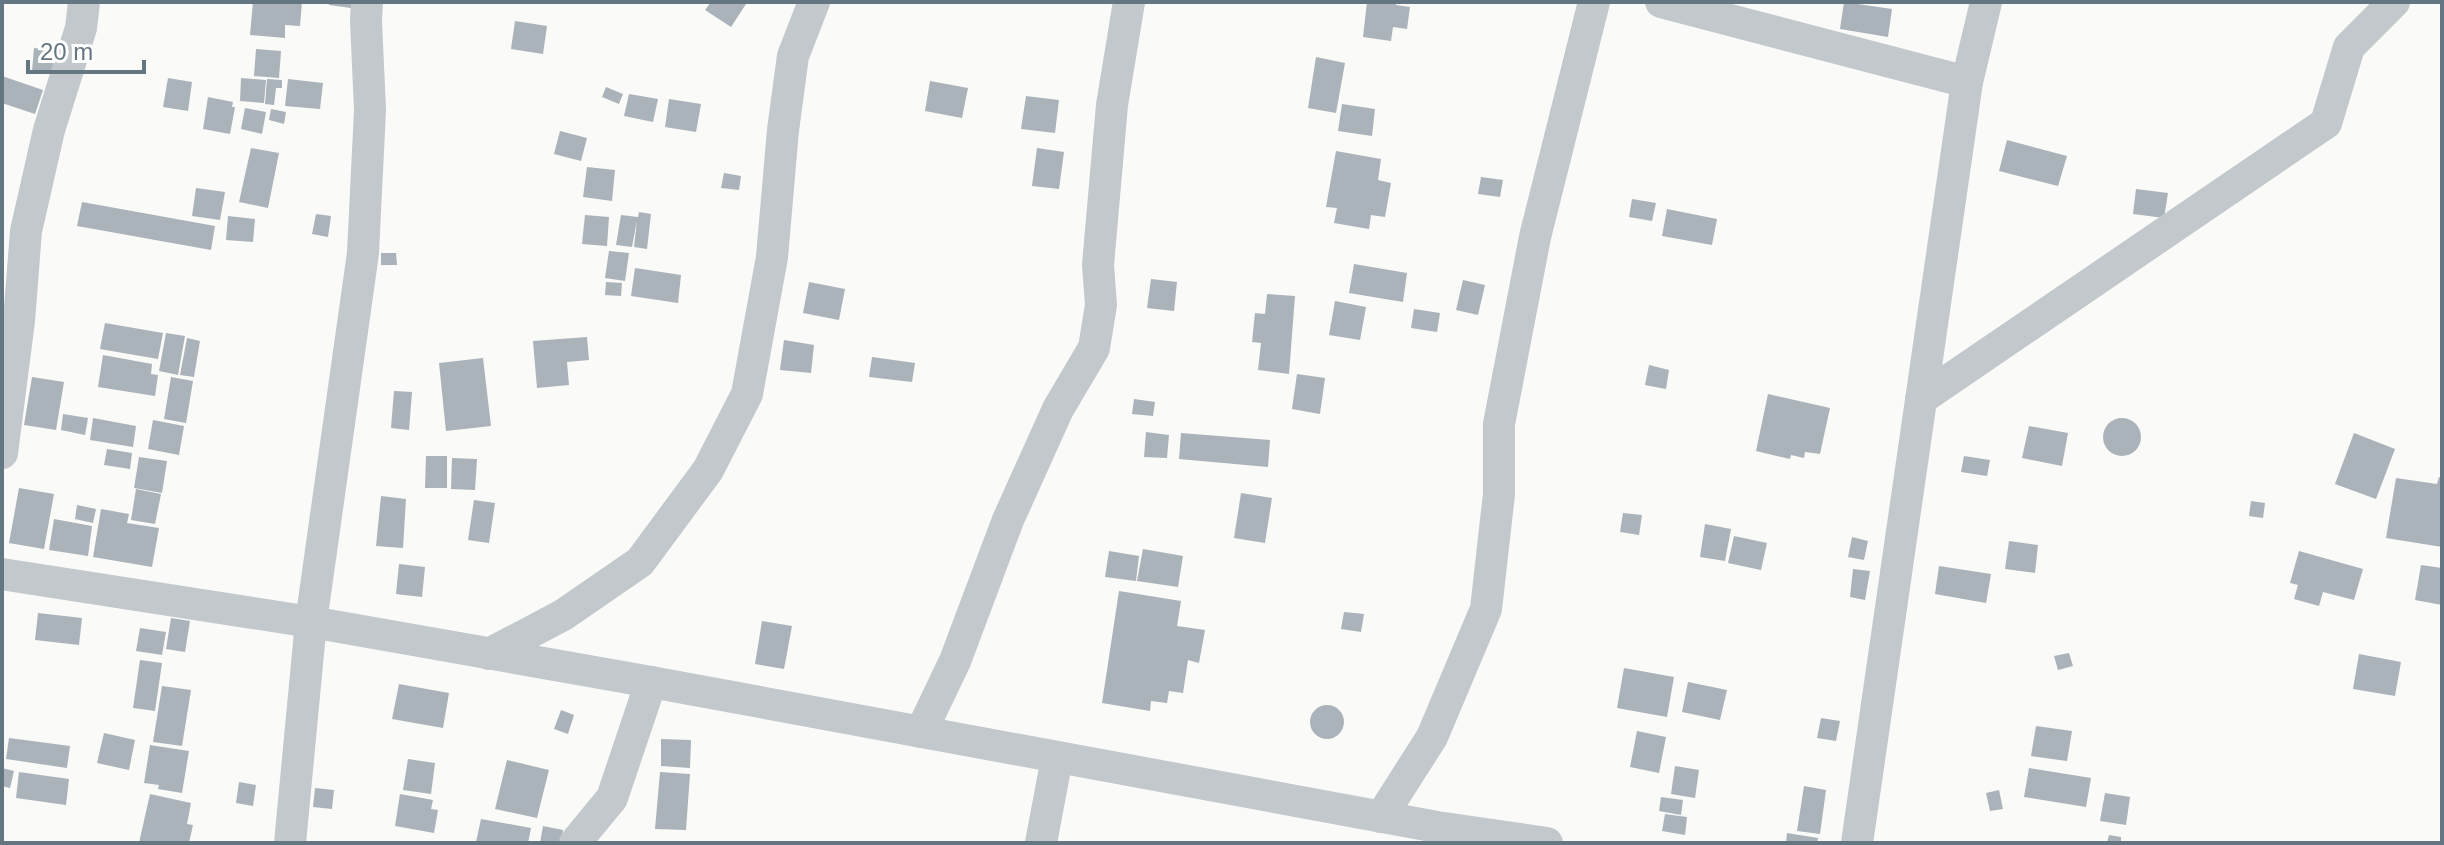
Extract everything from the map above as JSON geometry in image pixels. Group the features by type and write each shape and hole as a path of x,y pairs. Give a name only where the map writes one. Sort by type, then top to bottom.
{"street":[{"path":"2,453 19,321 26,231 49,130 81,28 84,2"},
{"path":"290,843 311,622 363,253 370,110 367,2"},
{"path":"489,654 563,615 640,562 708,470 747,394 772,257 793,56 814,2"},
{"path":"921,732 955,661 1008,520 1058,409 1094,348 1101,305 1098,265 1112,105 1129,2"},
{"path":"1398,827 1486,609 1499,494 1499,424 1535,237 1594,2"},
{"path":"1661,2 1967,82"},
{"path":"1857,843 1967,82 1986,2"},
{"path":"1921,399 2326,123 2349,47 2394,2"},
{"path":"2,574 311,622 651,682 1057,758 1398,827 1547,843"},
{"path":"575,843 612,798 651,682"},
{"path":"1041,843 1057,758"}],"building":[{"path":"253,2 302,2 300,26 285,25 285,38 250,35"},
{"path":"330,2 359,2 358,9 329,5"},
{"path":"711,2 746,4 731,27 705,10"},
{"path":"1367,2 1396,2 1396,5 1410,7 1407,29 1393,27 1391,41 1363,37"},
{"path":"1844,2 1892,9 1888,37 1840,29"},
{"path":"515,21 547,26 543,54 511,49"},
{"path":"34,48 61,51 58,74 32,71"},
{"path":"256,49 281,51 279,78 254,76"},
{"path":"1316,57 1345,63 1336,113 1308,108"},
{"path":"2,76 43,90 35,114 2,103"},
{"path":"168,78 192,82 188,111 163,107"},
{"path":"241,78 266,80 264,103 240,101"},
{"path":"267,79 282,80 282,88 276,88 274,105 265,104"},
{"path":"288,79 323,83 320,109 285,106"},
{"path":"930,81 968,88 962,118 925,111"},
{"path":"606,87 623,94 619,104 602,97"},
{"path":"629,94 658,99 653,122 624,116"},
{"path":"1026,96 1059,100 1055,133 1021,129"},
{"path":"208,97 233,102 232,107 235,107 230,134 203,129"},
{"path":"669,99 701,104 696,132 665,127"},
{"path":"1342,104 1375,109 1372,136 1338,131"},
{"path":"245,108 266,112 262,134 241,129"},
{"path":"271,109 286,112 284,124 269,120"},
{"path":"560,131 587,138 581,161 554,154"},
{"path":"2007,140 2067,156 2058,186 1999,171"},
{"path":"251,148 279,153 268,208 239,202"},
{"path":"1037,148 1064,152 1059,189 1032,186"},
{"path":"1336,151 1381,159 1378,180 1391,183 1385,217 1371,215 1369,229 1334,223 1337,208 1326,207"},
{"path":"587,167 615,170 612,201 583,197"},
{"path":"724,173 741,176 739,190 721,188"},
{"path":"1481,177 1503,180 1500,197 1478,194"},
{"path":"196,188 225,192 220,220 192,216"},
{"path":"2136,189 2168,193 2164,218 2133,214"},
{"path":"1632,199 1656,203 1652,221 1629,217"},
{"path":"82,202 215,226 211,250 77,226"},
{"path":"1667,209 1717,219 1712,245 1662,236"},
{"path":"639,212 651,214 647,249 634,247 637,220 632,247 616,245 621,215 638,217"},
{"path":"316,214 331,216 328,237 312,234"},
{"path":"585,215 609,217 607,246 582,244"},
{"path":"228,216 255,219 253,242 226,240"},
{"path":"609,251 629,253 625,281 605,278"},
{"path":"381,253 396,253 397,265 381,265"},
{"path":"1354,264 1407,273 1403,302 1349,293"},
{"path":"635,268 681,275 678,303 631,296"},
{"path":"1151,279 1177,282 1174,311 1147,308"},
{"path":"1463,280 1485,285 1478,315 1456,310"},
{"path":"606,282 622,283 621,296 605,295"},
{"path":"809,282 845,289 839,320 803,313"},
{"path":"1267,294 1295,296 1289,374 1258,370 1261,343 1252,342 1255,313 1265,314"},
{"path":"1335,301 1366,307 1360,340 1329,335"},
{"path":"1414,309 1440,313 1437,332 1411,328"},
{"path":"105,323 163,333 158,359 100,349"},
{"path":"166,333 185,336 178,375 159,371"},
{"path":"587,337 589,360 567,362 569,385 537,388 533,341"},
{"path":"187,338 200,341 194,377 180,375"},
{"path":"784,340 814,345 811,373 780,370"},
{"path":"103,355 152,364 151,374 158,375 155,396 98,387"},
{"path":"872,357 915,363 912,382 869,377"},
{"path":"483,358 491,426 446,431 439,363"},
{"path":"1649,365 1669,370 1666,389 1645,385"},
{"path":"1297,374 1325,378 1320,414 1292,409"},
{"path":"32,377 64,382 56,430 24,425"},
{"path":"171,377 193,381 186,423 164,419"},
{"path":"394,391 412,392 409,430 391,428"},
{"path":"1768,394 1830,408 1820,454 1805,452 1804,458 1791,455 1790,459 1756,451"},
{"path":"1134,399 1155,402 1153,416 1132,414"},
{"path":"63,414 88,418 85,435 61,430"},
{"path":"93,418 136,426 133,447 90,440"},
{"path":"2122,418 2135,424 2141,437 2135,450 2122,456 2109,450 2103,437 2109,424"},
{"path":"153,420 184,426 179,455 148,449"},
{"path":"2029,426 2068,433 2062,466 2022,458"},
{"path":"1146,432 1169,435 1167,458 1144,457"},
{"path":"1181,433 1270,440 1268,467 1179,459"},
{"path":"2354,433 2395,449 2376,499 2335,484"},
{"path":"107,449 132,453 130,469 104,465"},
{"path":"426,456 447,456 447,488 425,488"},
{"path":"1964,456 1990,460 1987,476 1961,472"},
{"path":"139,457 167,461 162,493 134,488"},
{"path":"452,458 477,459 475,490 451,489"},
{"path":"2439,477 2442,478 2442,547 2386,538 2396,478 2437,484"},
{"path":"19,488 54,494 44,549 9,543"},
{"path":"136,489 161,494 155,524 131,520"},
{"path":"1241,493 1272,498 1265,543 1234,538"},
{"path":"381,496 406,499 403,548 376,546"},
{"path":"474,500 495,503 489,543 468,540"},
{"path":"2251,501 2265,503 2263,518 2249,516"},
{"path":"77,505 96,509 93,523 75,519"},
{"path":"101,509 129,514 127,523 159,528 152,567 93,557"},
{"path":"1623,513 1642,515 1639,535 1620,532"},
{"path":"54,519 92,526 88,556 49,550"},
{"path":"1705,524 1731,529 1725,561 1700,557"},
{"path":"1734,536 1767,543 1761,570 1728,563"},
{"path":"1852,537 1868,541 1864,560 1848,557"},
{"path":"2009,541 2038,545 2035,573 2005,569"},
{"path":"1143,549 1183,556 1178,587 1137,581"},
{"path":"1109,551 1139,556 1136,581 1105,577"},
{"path":"2299,551 2363,569 2354,600 2323,592 2319,606 2294,599 2298,585 2290,583"},
{"path":"399,564 425,567 422,597 396,594"},
{"path":"2421,565 2442,568 2442,605 2415,600"},
{"path":"1939,566 1991,574 1986,603 1935,594"},
{"path":"1853,569 1870,571 1865,600 1850,597"},
{"path":"1119,591 1181,601 1177,626 1205,630 1199,663 1188,660 1183,693 1169,691 1167,703 1151,701 1150,711 1102,703"},
{"path":"1344,612 1364,614 1361,632 1341,629"},
{"path":"38,613 82,618 79,645 35,640"},
{"path":"171,618 190,621 185,652 166,649"},
{"path":"762,621 792,626 784,669 755,664"},
{"path":"140,628 166,632 162,655 136,651"},
{"path":"2069,653 2073,666 2058,670 2054,656"},
{"path":"2359,654 2401,662 2395,696 2353,689"},
{"path":"140,660 162,663 155,711 133,708"},
{"path":"1624,668 1674,677 1667,717 1617,708"},
{"path":"1688,682 1727,690 1720,720 1682,712"},
{"path":"399,684 449,693 443,728 392,719"},
{"path":"162,686 191,690 182,746 153,742"},
{"path":"1327,705 1339,710 1344,722 1339,734 1327,739 1315,734 1310,722 1315,710"},
{"path":"561,710 574,715 568,734 554,729"},
{"path":"1821,718 1840,721 1836,741 1817,738"},
{"path":"2036,726 2072,731 2067,761 2031,756"},
{"path":"1637,731 1666,737 1659,773 1630,767"},
{"path":"104,733 135,740 129,770 97,763"},
{"path":"9,738 70,746 67,768 6,759"},
{"path":"661,739 691,740 690,768 661,766"},
{"path":"150,745 189,751 182,793 144,783"},
{"path":"408,759 435,763 431,794 403,790"},
{"path":"507,760 549,770 537,818 495,809"},
{"path":"1675,766 1699,770 1695,798 1671,794"},
{"path":"2,768 14,771 10,788 2,786"},
{"path":"2029,768 2091,778 2086,807 2024,797"},
{"path":"19,772 69,779 66,805 16,798"},
{"path":"660,772 690,774 686,830 655,829"},
{"path":"239,782 256,785 253,806 236,803"},
{"path":"1804,786 1826,790 1820,834 1797,831"},
{"path":"315,788 334,790 332,809 313,807"},
{"path":"1999,790 2003,809 1990,811 1986,793"},
{"path":"2105,793 2130,797 2126,825 2100,821"},
{"path":"150,794 191,803 187,824 193,825 189,843 139,843"},
{"path":"400,794 433,800 431,809 438,810 434,833 395,826"},
{"path":"1661,797 1683,800 1681,815 1659,811"},
{"path":"1665,814 1687,817 1685,835 1662,831"},
{"path":"481,819 531,828 528,843 476,842"},
{"path":"543,826 563,830 561,843 540,843"},
{"path":"1787,833 1818,838 1817,843 1786,843"},
{"path":"2109,835 2121,837 2121,843 2107,843"}]}
